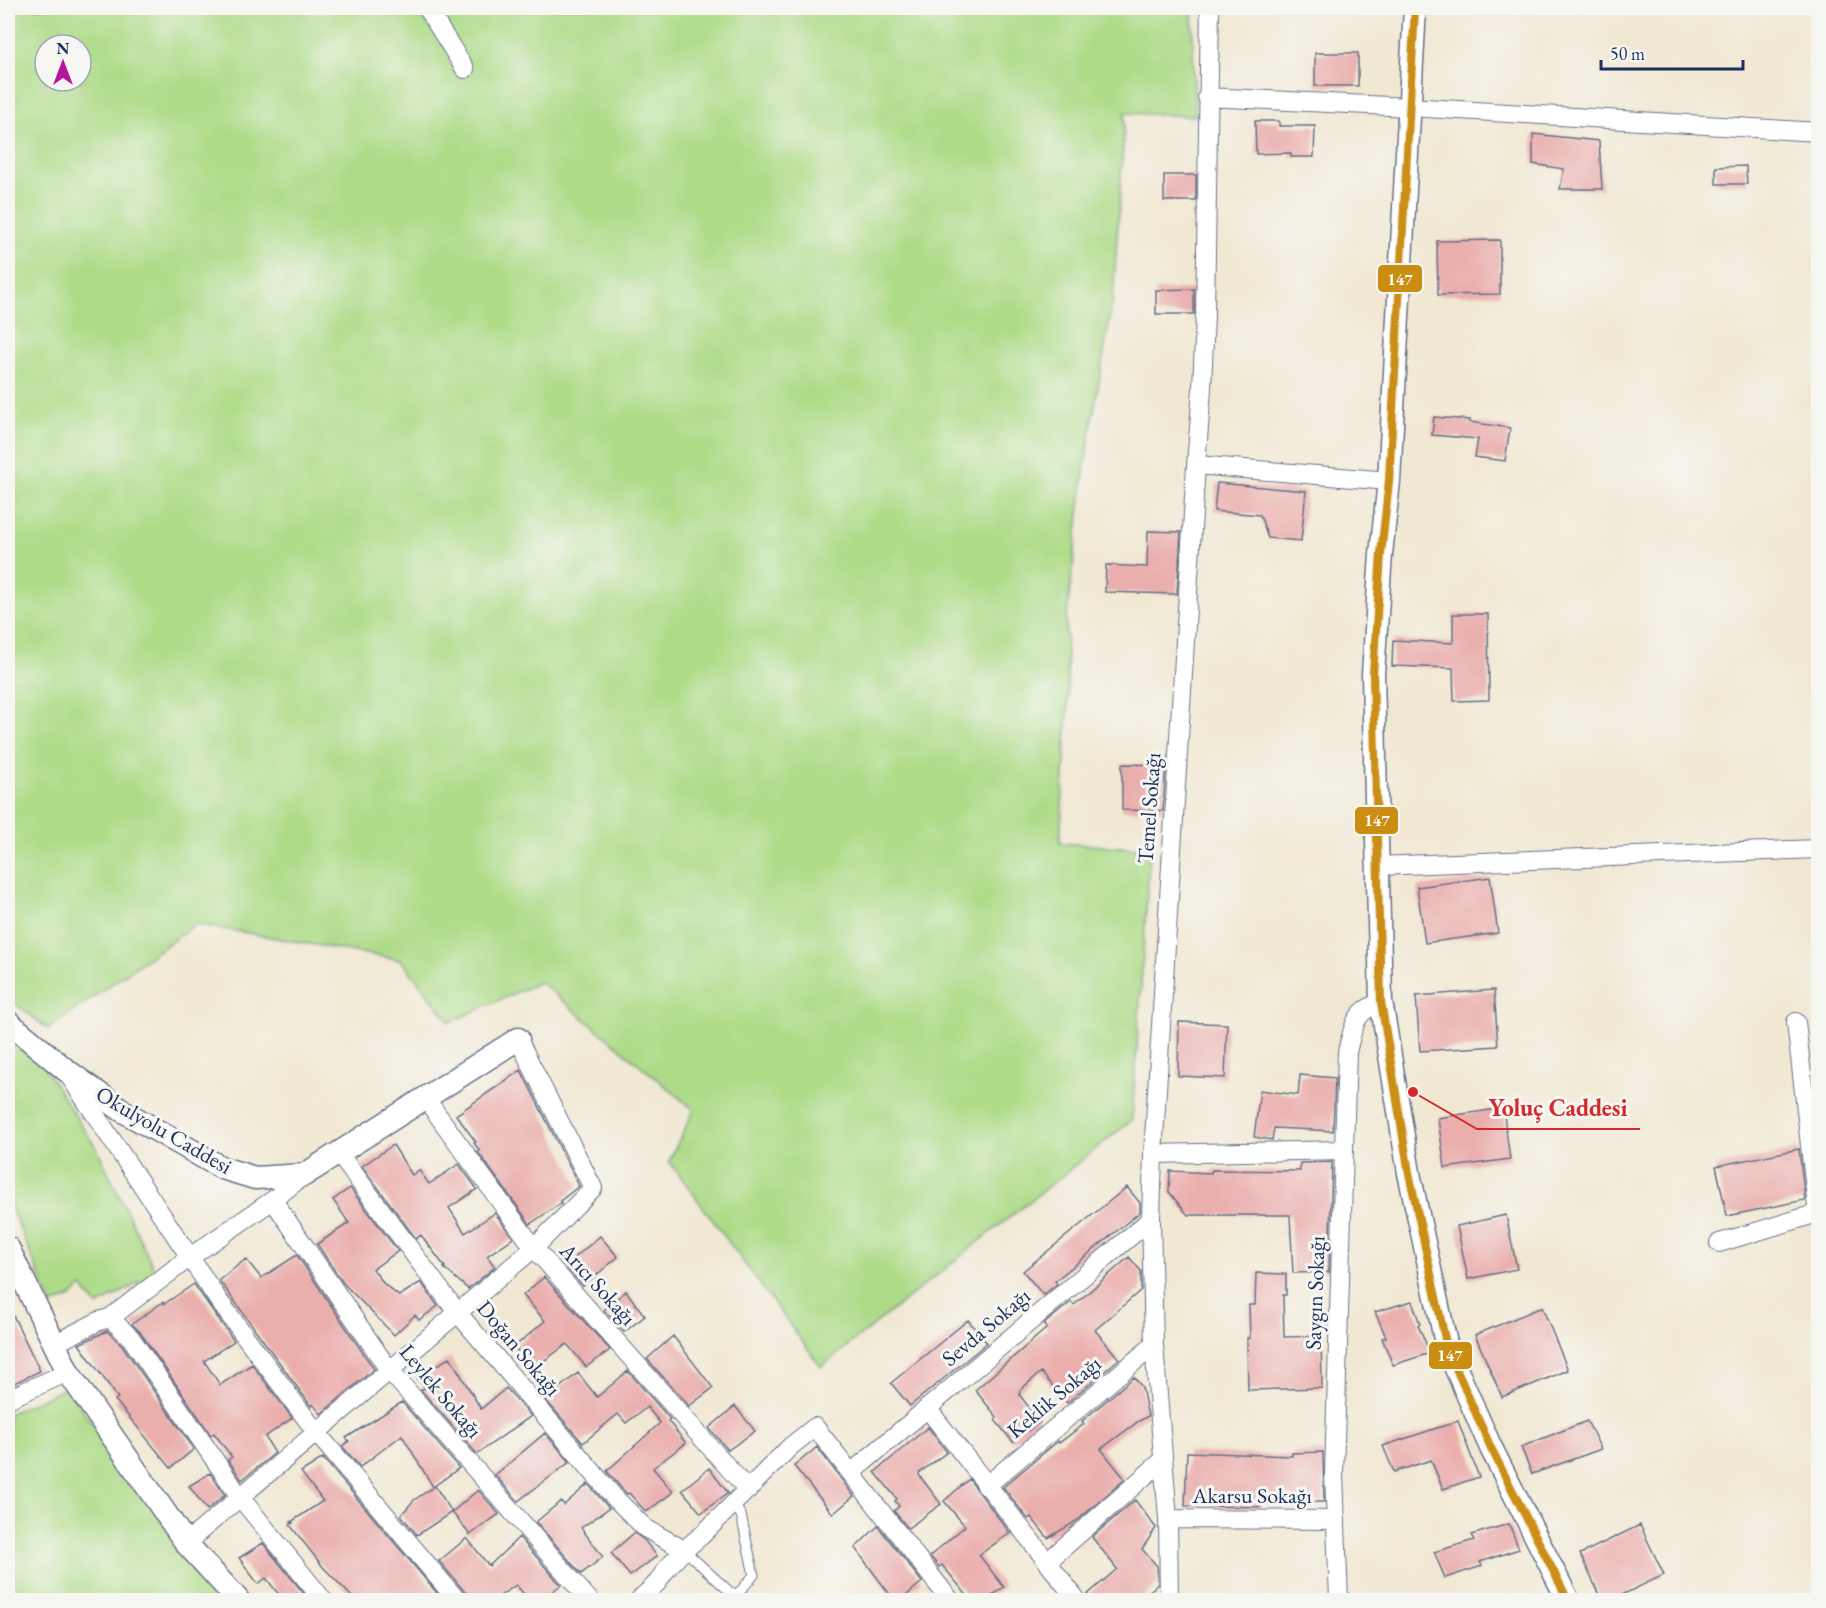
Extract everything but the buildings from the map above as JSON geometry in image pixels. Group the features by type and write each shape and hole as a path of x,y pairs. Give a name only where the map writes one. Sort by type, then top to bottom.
{"street":[{"path":"427,8 465,69"},
{"path":"1210,8 1207,97 1409,106 1818,132"},
{"path":"1415,8 1389,481 1381,554 1373,674 1381,1002 1409,1173 1447,1348 1491,1448 1568,1600"},
{"name":"Temel Sokağı","path":"1169,1600 1168,1519 1154,1344 1151,1219 1153,1154 1202,389 1205,325 1207,97"},
{"path":"1196,465 1389,481"},
{"path":"1377,866 1818,849"},
{"name":"Saygın Sokağı","path":"1339,1600 1334,1474 1347,1052 1357,1016 1368,1007 1381,1002"},
{"name":"Okulyolu Caddesi","path":"8,1022 66,1070 123,1111 222,1168 255,1178 304,1175 518,1039"},
{"path":"1719,1243 1818,1214 1796,1022"},
{"path":"186,1543 534,1248 593,1188 518,1039"},
{"path":"66,1070 219,1301 316,1432 457,1600"},
{"name":"Arıcı Sokağı","path":"426,1098 534,1248 748,1490"},
{"path":"1153,1154 1344,1150"},
{"name":"Doğan Sokağı","path":"339,1154 457,1312 614,1497 645,1528 684,1551"},
{"path":"54,1344 99,1321 110,1318 304,1175"},
{"name":"Leylek Sokağı","path":"273,1200 389,1370 589,1600"},
{"name":"Sevda Sokağı","path":"852,1472 1151,1219"},
{"path":"8,1248 14,1276 68,1372 186,1543 238,1600"},
{"path":"110,1318 131,1338 240,1497 323,1600"},
{"name":"Keklik Sokağı","path":"986,1486 1154,1344"},
{"path":"8,1399 68,1372"},
{"path":"927,1408 1077,1600"},
{"path":"639,1600 684,1551 791,1446 815,1427 950,1600"},
{"path":"1047,1562 1163,1460"},
{"name":"Akarsu Sokağı","path":"1168,1519 1336,1520"}],"lane":[{"path":"684,1551 738,1598 754,1575 741,1515 733,1504"}],"green space":[{"path":"8,8 1192,8 1195,116 1125,113 1113,299 1085,465 1066,623 1068,707 1060,843 1150,849 1132,1120 821,1367 669,1161 694,1110 540,982 450,1022 401,960 196,924 48,1029 8,998"},
{"path":"8,1032 41,1063 97,1149 156,1273 97,1306 82,1287 71,1297 52,1305 8,1200"},
{"path":"66,1388 224,1600 8,1600 8,1414"}],"transit line":[{"name":"147","path":"1415,8 1389,481 1381,554 1373,674 1381,1002 1409,1173 1447,1348 1491,1448 1568,1600"}],"place":[{"name":"Yoluç Caddesi","path":"1413,1092"}]}
